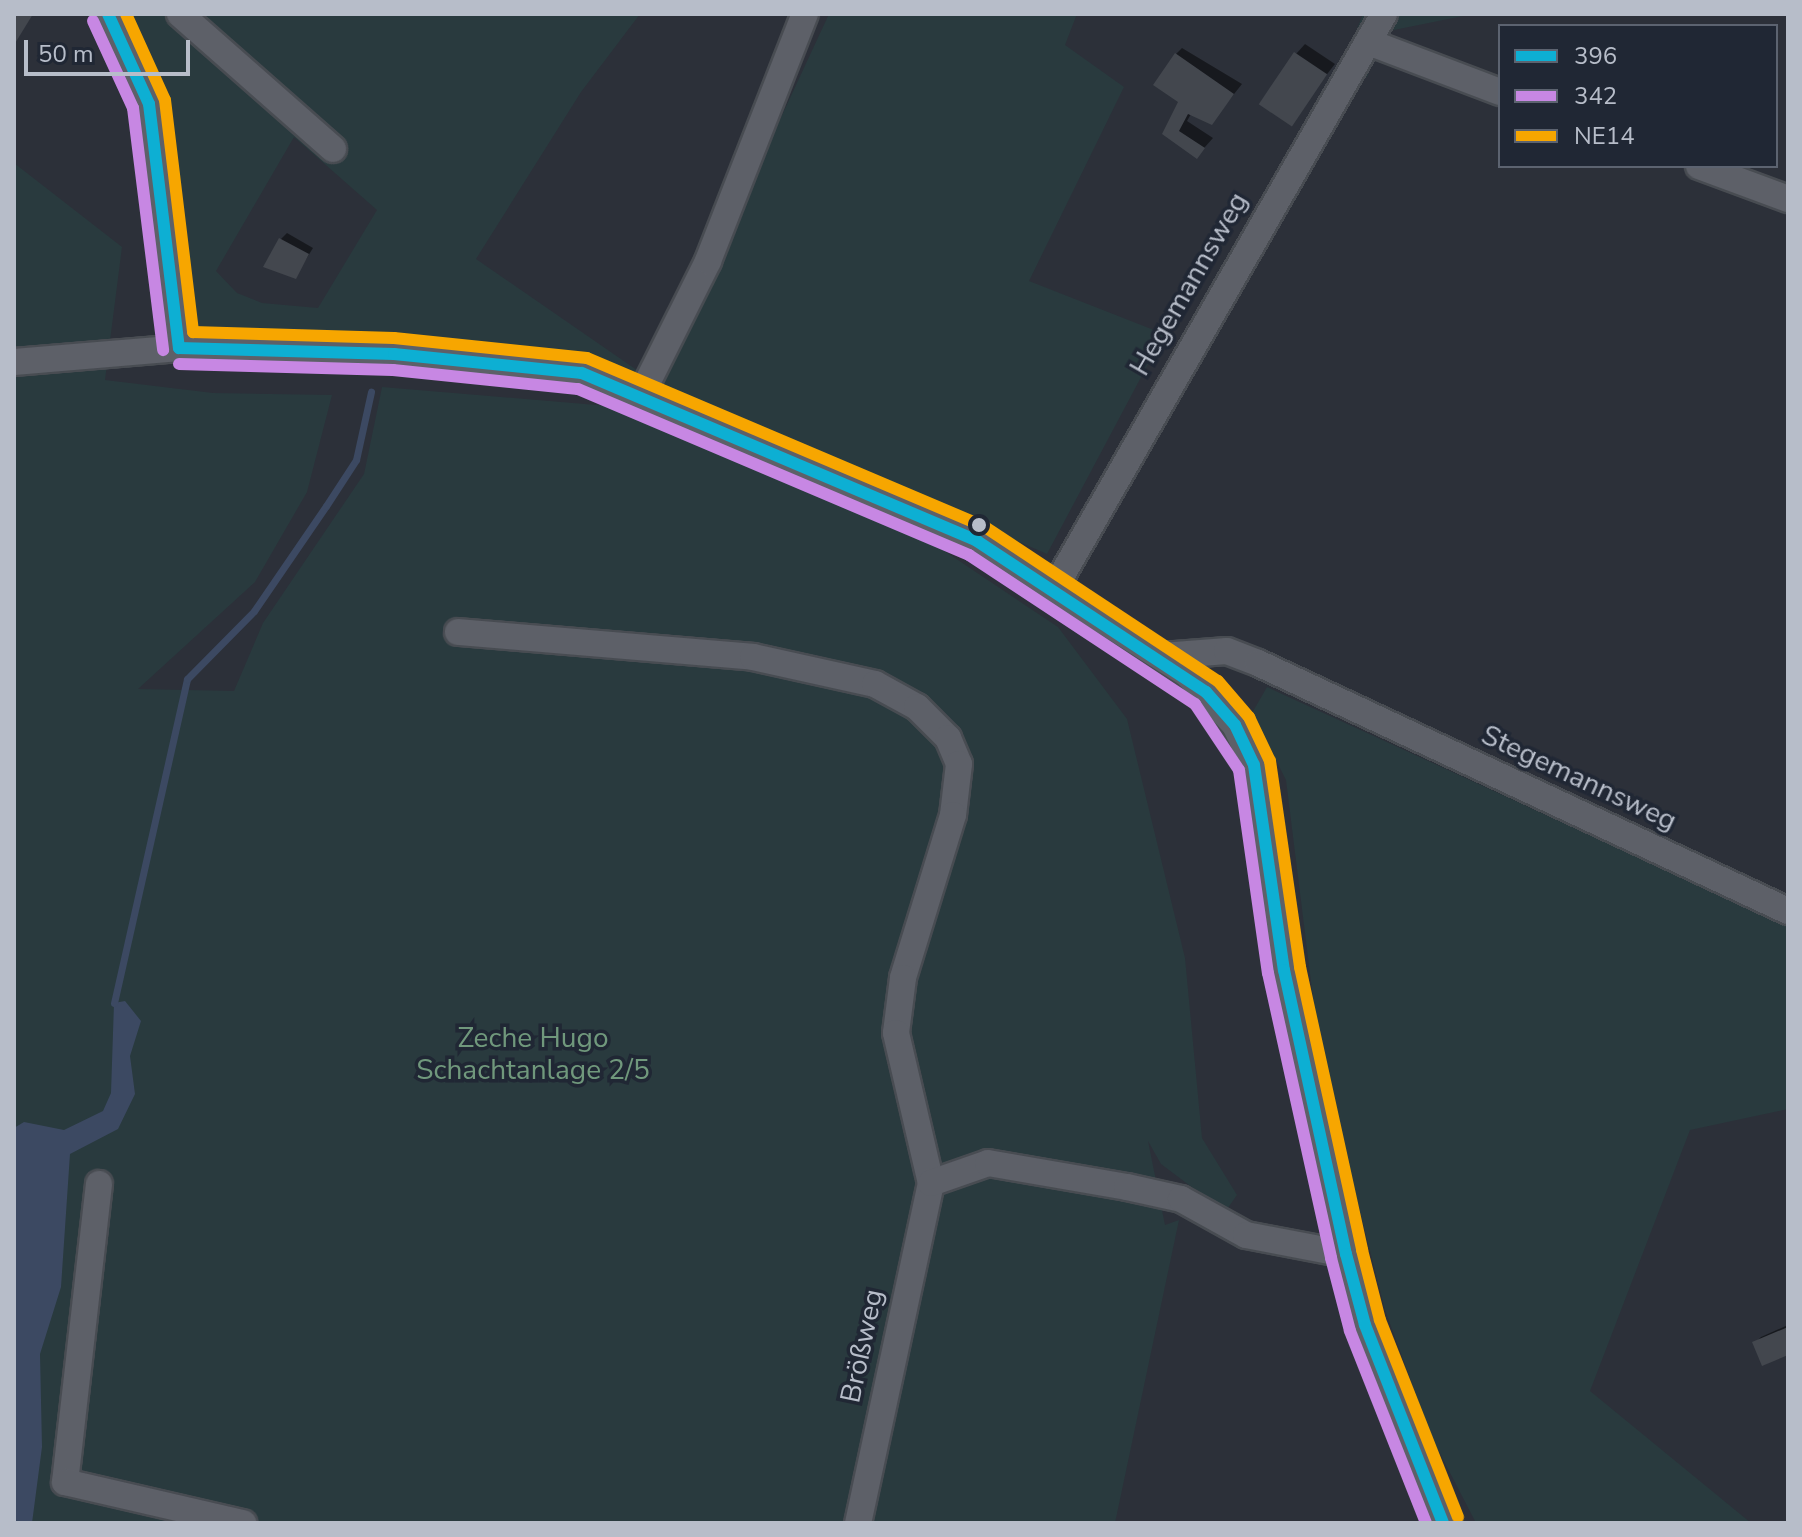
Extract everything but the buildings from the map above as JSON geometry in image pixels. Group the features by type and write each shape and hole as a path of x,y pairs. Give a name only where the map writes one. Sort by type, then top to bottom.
{"street":[{"path":"108,14 149,104 179,348"},
{"path":"180,14 333,149"},
{"path":"641,395 708,261 805,14"},
{"name":"Hegemannsweg","path":"1054,589 1195,333 1371,43 1384,14"},
{"path":"1371,43 1498,91"},
{"path":"1704,168 1788,199"},
{"path":"14,362 179,348 503,364 582,373 641,395 977,541 1162,656 1235,725 1254,765 1284,970 1346,1254 1365,1325 1443,1523"},
{"path":"458,632 753,657 875,684 917,707 948,738 959,764 953,815 903,978 896,1033 931,1183 988,1163 1181,1199 1246,1235 1346,1254"},
{"name":"Stegemannsweg","path":"1162,656 1227,651 1258,663 1788,911"},
{"name":"Brößweg","path":"858,1523 931,1183"},
{"path":"99,1184 65,1482 243,1523"}],"green space":[{"path":"108,14 640,14 581,92 476,259 657,384 179,348 165,196","holes":["294,137 377,210 318,308 262,303 237,293 216,271"]},
{"path":"829,14 1077,14 1065,45 1124,87 1029,281 1164,334 1047,554 657,384"},
{"path":"1363,14 1473,14 1384,32 1367,77 1342,66"},
{"name":"Zeche Hugo Schachtanlage 2/5","path":"14,163 122,247 105,380 213,393 332,395 307,492 255,582 138,689 234,691 263,623 364,474 382,387 620,407 925,538 1058,627 1127,719 1185,958 1202,1138 1237,1195 1225,1212 1161,1164 1148,1141 1165,1225 1179,1220 1115,1523 14,1523"},
{"path":"1267,687 1788,926 1788,1109 1690,1130 1590,1391 1751,1523 1476,1523 1432,1438 1385,1310 1320,1054 1286,780 1252,713"}],"water":[{"path":"125,1001 141,1021 130,1056 135,1094 118,1129 70,1154 61,1287 40,1354 42,1447 32,1523 14,1523 14,1128 24,1122 64,1130 103,1111 111,1093 114,1003"}],"waterway":[{"path":"114,1003 187,679 254,611 356,460 371,392"}],"transit line":[{"name":"396","path":"108,14 149,104 179,348"},
{"name":"NE14","path":"126,14 165,100 193,332 394,338 587,358 985,527 1218,681 1249,717 1270,761 1300,967 1362,1250 1380,1320 1458,1517"},
{"name":"342","path":"93,21 133,108 163,350"},
{"name":"396","path":"179,348 394,354 582,373 977,541 1206,692 1235,725 1254,765 1284,970 1346,1254 1365,1325 1443,1523"},
{"name":"342","path":"179,364 393,370 578,389 969,555 1195,704 1239,770 1268,973 1331,1258 1350,1331 1426,1523"}]}
